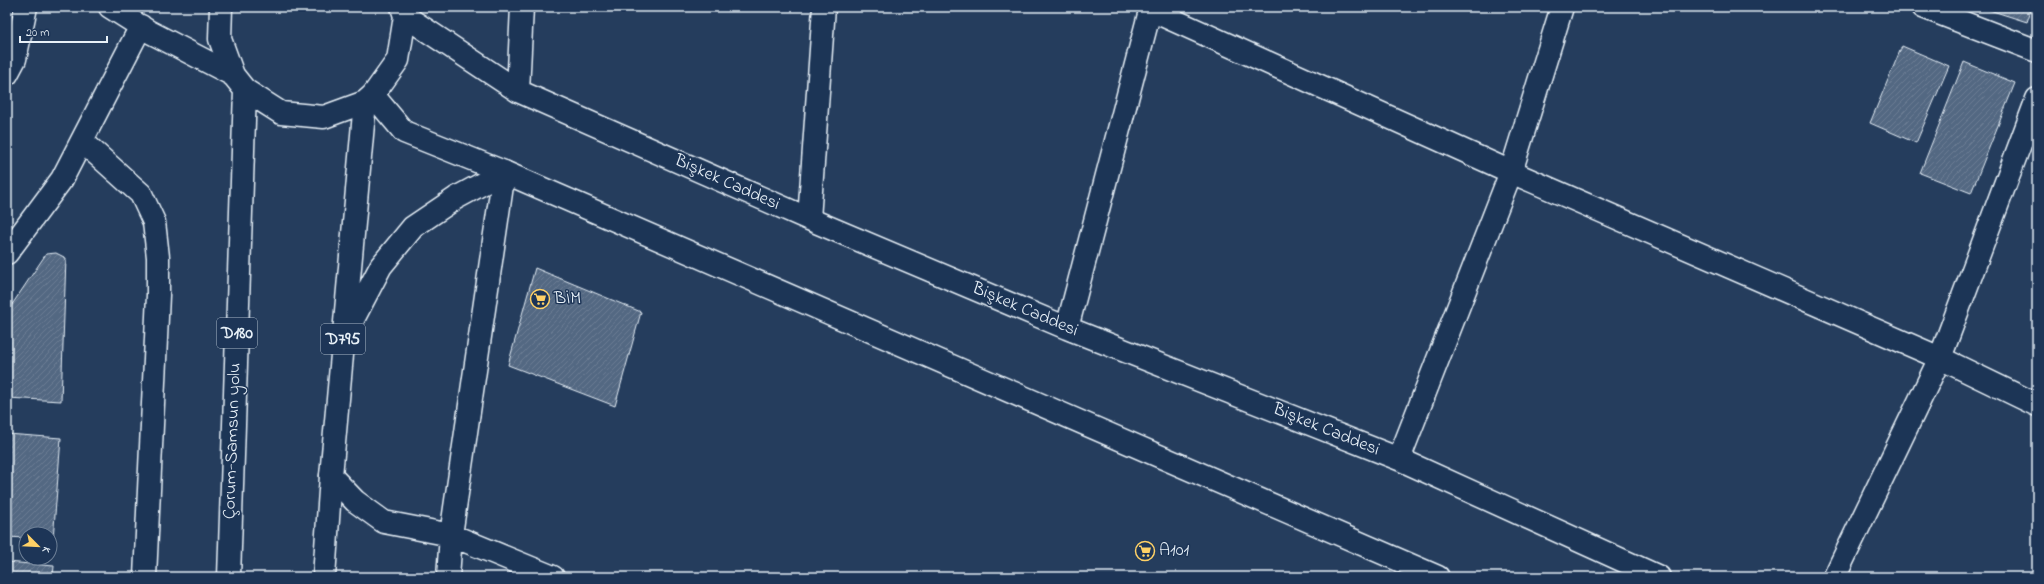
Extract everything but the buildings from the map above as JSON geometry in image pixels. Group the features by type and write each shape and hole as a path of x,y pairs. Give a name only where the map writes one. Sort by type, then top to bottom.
{"main road":[{"path":"7,74 15,59 26,7"},
{"path":"110,7 239,82 281,113 324,117 369,98 398,60 403,12"},
{"name":"Çorum-Samsun yolu","path":"221,7 220,39 239,82 229,577"},
{"path":"518,91 522,7"},
{"path":"809,220 824,7"},
{"path":"1399,459 1510,172 1562,7"},
{"path":"1923,7 2037,51"},
{"path":"1067,328 1151,8 1510,172 1940,358 2037,405"},
{"name":"Bişkek Caddesi","path":"403,12 518,91 809,220 1067,328 1399,459 1659,577"},
{"path":"7,253 62,179 141,26"},
{"path":"369,98 404,132 504,172 1438,577"},
{"name":"D795","path":"324,577 343,339 369,98"},
{"path":"1835,576 1940,358 2037,99"},
{"path":"82,141 141,194 154,222 158,257 158,295 146,577"},
{"path":"343,339 381,266 413,226 456,198 504,172"},
{"path":"448,577 451,535 504,172"},
{"path":"331,476 355,501 384,522 451,535 553,577"}],"place":[{"name":"BİM","path":"540,299"},
{"name":"A101","path":"1145,551"}]}
